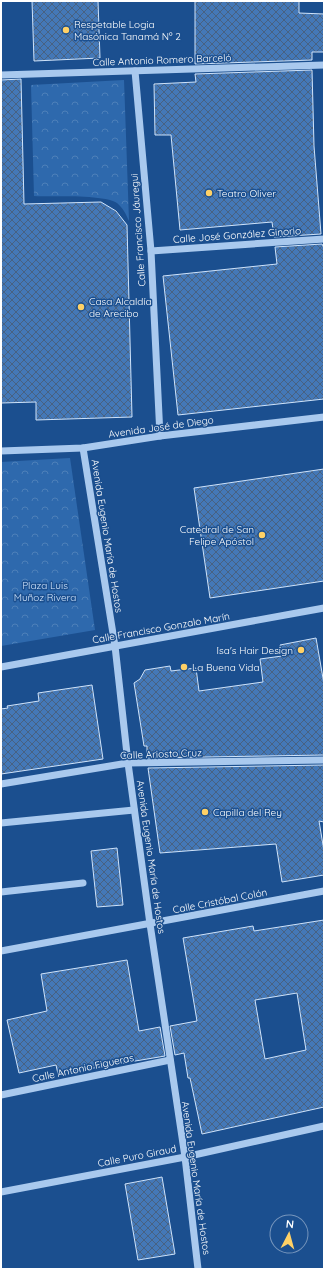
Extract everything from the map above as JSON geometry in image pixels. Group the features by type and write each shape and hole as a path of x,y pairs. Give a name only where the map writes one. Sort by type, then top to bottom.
{"street":[{"name":"Calle Antonio Romero Barceló","path":"1,75 324,65"},
{"name":"Calle Francisco Jáuregui","path":"135,71 151,251 160,436"},
{"name":"Calle José González Ginorio","path":"151,251 324,240"},
{"name":"Avenida José de Diego","path":"1,451 83,448 160,436 324,417"},
{"name":"Avenida Eugenio María de Hostos","path":"83,448 115,646 134,810 185,1157 198,1269"},
{"name":"Calle Francisco Gonzalo Marín","path":"1,667 324,608"},
{"name":"Calle Ariosto Cruz","path":"1,784 128,764 324,760"},
{"path":"1,823 134,810"},
{"path":"1,892 84,883"},
{"name":"Calle Cristóbal Colón","path":"1,951 324,891"},
{"name":"Calle Antonio Figueras","path":"1,1095 170,1060"},
{"name":"Calle Puro Giraud","path":"1,1192 185,1157 324,1126"}],"green space":[{"path":"124,80 129,221 121,207 117,203 110,200 77,196 34,196 31,85"},
{"name":"Plaza Luis Muñoz Rivera","path":"70,458 95,630 1,646 1,462"}],"building":[{"name":"Respetable Logia Masónica Tanamá Nº 2","path":"32,1 98,1 100,58 34,61"},
{"path":"195,1 299,1 299,13 324,14 324,52 312,52 312,60 195,64"},
{"path":"312,70 314,146 321,234 274,237 272,222 180,230 171,135 155,135 154,84 196,82 195,74"},
{"name":"Casa Alcaldía de Arecibo","path":"21,79 24,204 101,202 116,211 127,225 132,417 36,420 36,402 1,403 1,80"},
{"path":"322,244 324,248 324,399 178,415 163,276 277,264 275,247"},
{"name":"Catedral de San Felipe Apóstol","path":"324,469 324,581 210,598 194,488"},
{"path":"316,638 324,684 324,755 147,758 147,746 144,746 134,683 140,679 145,670 170,666 171,671 196,668 199,691 263,682 260,659 282,656 280,645"},
{"path":"92,685 103,759 1,774 1,709 8,708 7,706 39,701 38,693"},
{"path":"324,765 324,822 319,821 324,851 324,875 282,882 276,844 160,853 148,768"},
{"path":"117,848 123,905 97,907 91,851"},
{"path":"324,920 324,1107 202,1134 190,1078 188,1078 184,1053 175,1055 170,1026 197,1021 183,938 253,926 254,931","holes":["297,993 306,1050 265,1059 255,1000"]},
{"path":"127,960 139,1031 160,1027 165,1056 58,1074 56,1065 19,1073 7,1020 47,1011 41,974"},
{"path":"162,1177 175,1254 138,1260 125,1184"}],"place":[{"name":"Respetable Logia Masónica Tanamá Nº 2","path":"66,30"},
{"name":"Teatro Oliver","path":"209,193"},
{"name":"Casa Alcaldía de Arecibo","path":"81,307"},
{"name":"Catedral de San Felipe Apóstol","path":"262,535"},
{"name":"Isa's Hair Design","path":"301,650"},
{"name":"La Buena Vida","path":"184,667"},
{"name":"Capilla del Rey","path":"205,812"}]}
